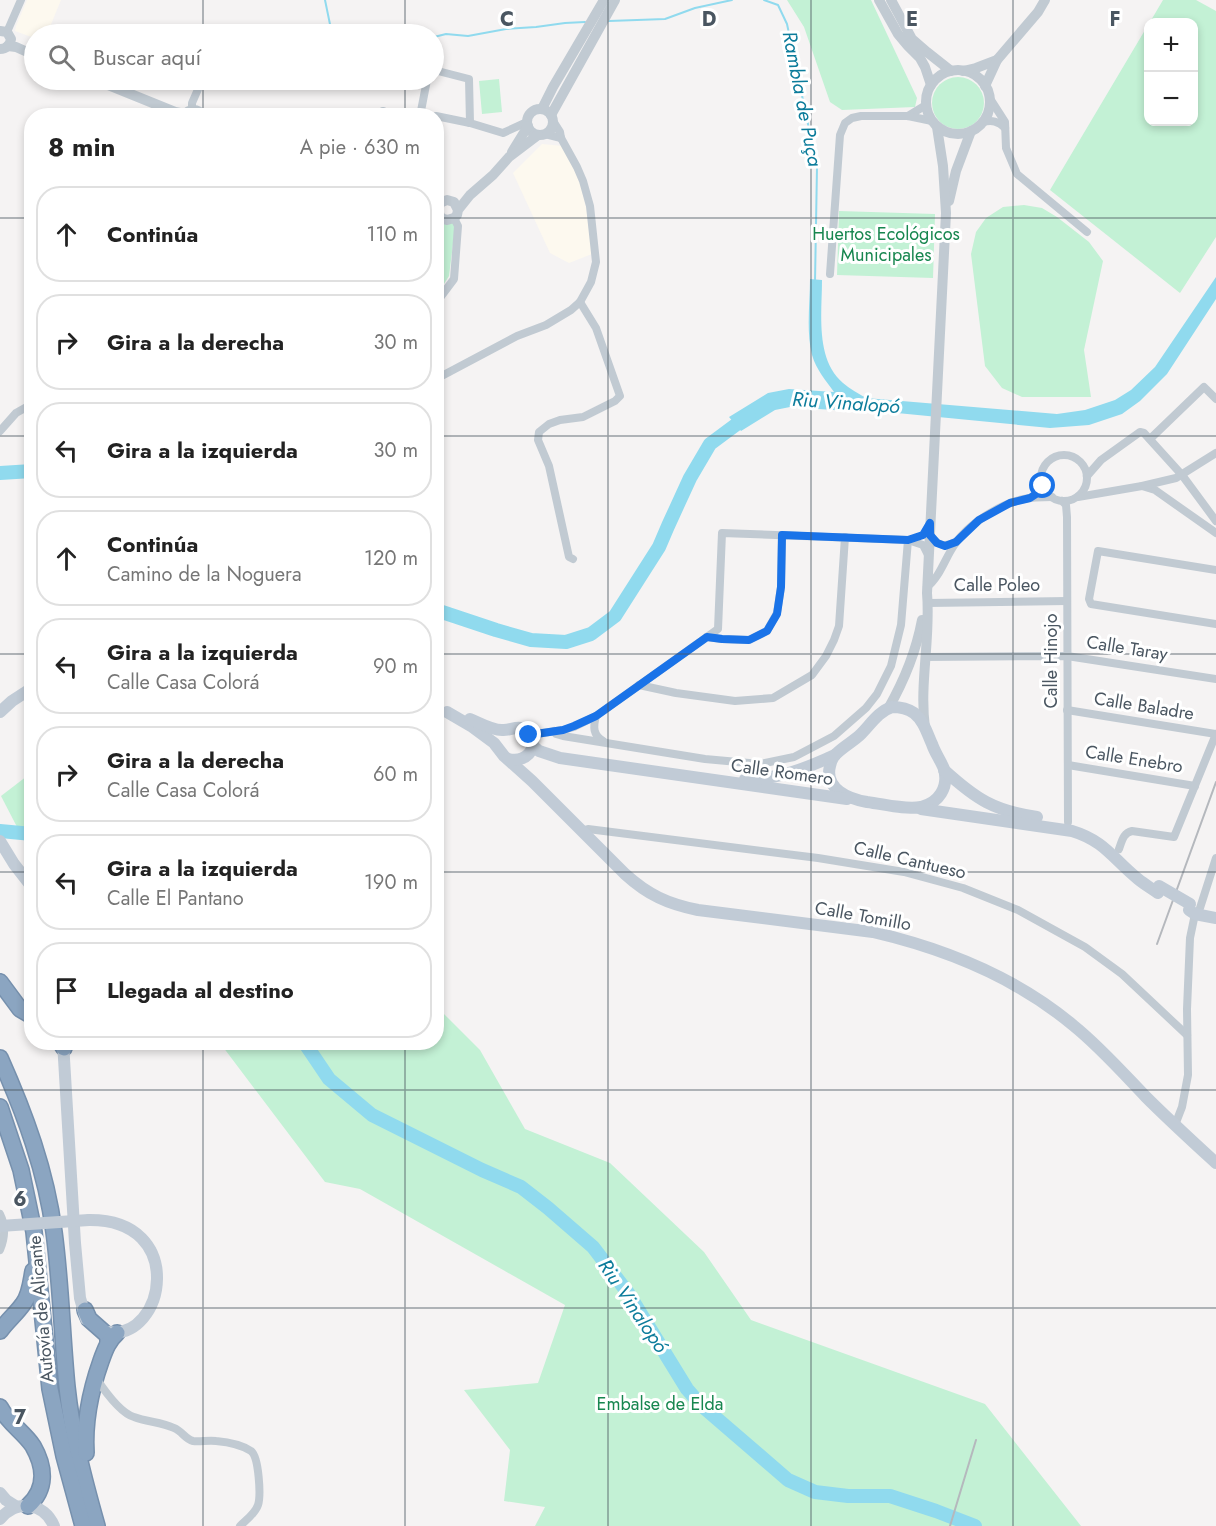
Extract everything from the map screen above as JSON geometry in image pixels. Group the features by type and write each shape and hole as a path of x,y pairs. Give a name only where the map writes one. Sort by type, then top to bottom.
{"highway":[{"path":"0,982 14,1002 24,1011"},
{"name":"Autovía de Alicante","path":"0,1058 20,1102 43,1177 54,1232 68,1389 78,1455 97,1526"},
{"name":"Autovía de Alicante","path":"0,1107 21,1170 34,1232 50,1389 64,1456 83,1526"},
{"path":"0,1331 24,1304 30,1290 37,1256"},
{"path":"84,1307 89,1319 110,1336 89,1400 86,1431 87,1461 91,1480 89,1498"},
{"path":"0,1407 6,1418 33,1445 41,1463 42,1485 37,1497 23,1506"}],"main road":[{"path":"0,712 12,700 24,693"},
{"path":"912,808 927,805 939,798 945,784 944,770 918,717 909,710 898,707 888,709 835,755 829,769 830,779 843,795 854,800 912,808 1025,820 1068,822 1099,834 1119,849 1159,889"},
{"path":"444,711 464,716 493,728 507,730 516,728 525,731 530,740 530,752 525,757 518,760 504,754 499,745 501,736 507,730"},
{"name":"Calle Tomillo","path":"444,712 471,726 494,743 634,882 657,898 683,907 873,932 945,952 994,974 1034,996 1076,1027 1216,1163"},
{"name":"Calle Romero","path":"530,740 539,751 560,758"},
{"name":"Calle Romero","path":"525,757 560,758 706,778 750,780 791,773 835,755"},
{"name":"Calle Tomillo","path":"525,757 527,771 532,781"},
{"path":"944,770 967,790 1004,811 1025,820 1086,835 1108,849 1139,880 1193,909 1216,918"},
{"name":"Calle Romero","path":"706,778 854,800"},
{"path":"0,841 24,877"},
{"path":"1193,909 1216,911"},
{"path":"62,1050 79,1291 84,1307 98,1321 112,1325 126,1324 144,1317"},
{"path":"0,1226 89,1220 112,1221 139,1235 151,1250 157,1267 158,1283 144,1317 130,1330 110,1336"},
{"path":"0,1493 6,1500 42,1510 54,1526"},
{"path":"0,1520 8,1511 23,1506"}],"street":[{"path":"5,42 15,0"},
{"path":"5,42 21,0"},
{"path":"548,115 598,30 604,0"},
{"path":"444,218 447,220 509,157 550,130 548,115 586,30 615,0"},
{"path":"879,0 898,34 920,58 931,85"},
{"path":"891,0 912,39 927,52 957,71 971,74 979,79 1005,122 1006,148 1017,174 1087,232"},
{"path":"830,274 840,135 845,123 861,116 908,116 935,124 953,134 971,131 983,122 987,114 989,106 987,92 997,60 1038,12 1045,0"},
{"path":"5,42 24,51"},
{"path":"925,728 922,695 926,657 930,523 946,213 943,166 935,124 928,114 926,105 927,94 931,85 944,74 976,68 997,60"},
{"path":"444,73 469,79 470,123"},
{"path":"122,90 170,108"},
{"path":"188,108 198,90"},
{"path":"422,108 425,90"},
{"path":"908,116 926,105"},
{"path":"444,375 508,341 546,325 571,310 580,302 591,282 596,262 590,206 583,181 560,132 548,115 536,110 531,113 509,157"},
{"path":"444,117 503,133 527,124"},
{"path":"983,122 999,122 1005,128"},
{"path":"527,124 533,133 561,138"},
{"path":"946,213 956,171 971,131"},
{"path":"444,201 449,200 455,210 458,226 454,279 444,292"},
{"path":"573,559 569,557 549,466 538,440 539,432 549,424 560,420 583,417 615,401 620,396 596,328 580,302"},
{"path":"1150,439 1204,387 1216,399"},
{"path":"0,431 16,413 24,408"},
{"path":"1078,497 1086,486 1087,478 1101,460 1140,432 1150,439 1182,475 1216,521"},
{"path":"1103,492 1094,488 1087,478 1083,464 1072,456 1058,456 1051,459 1042,474 1046,492 1052,497 1068,501 1103,492 1169,481 1216,453"},
{"path":"1079,460 1089,462 1101,460"},
{"path":"1162,495 1164,486 1169,481"},
{"path":"1030,498 1043,486"},
{"path":"1142,486 1155,490 1216,533"},
{"path":"888,709 914,653 927,594 956,542 979,520 1010,503 1030,498 1052,497"},
{"name":"Calle Hinojo","path":"1062,501 1066,505 1067,518 1068,822"},
{"path":"908,540 923,535 930,523"},
{"path":"530,740 574,726 596,716 718,629 722,533 908,540 923,545 929,558"},
{"path":"707,637 749,640 767,631 777,614 781,587 782,535"},
{"path":"930,535 937,543 945,546 956,542"},
{"path":"639,685 675,693 735,701 773,698 812,675 826,656 838,626 845,537"},
{"path":"554,731 563,736 605,743 705,759 760,764 794,757 834,736 866,708 877,694 891,666 901,625 908,540"},
{"path":"1216,570 1098,551 1089,599 1091,604 1216,624"},
{"name":"Calle Poleo","path":"927,594 1067,601"},
{"name":"Calle Taray","path":"926,657 1067,656 1216,679"},
{"name":"Calle Baladre","path":"1067,710 1216,734"},
{"path":"596,716 593,727 597,737 605,743"},
{"path":"1119,849 1127,832 1174,837 1216,734"},
{"name":"Calle Enebro","path":"1068,765 1195,786"},
{"name":"Calle Cantueso","path":"581,831 588,829 818,858 903,872 963,888 1018,910 1084,948 1122,974 1188,1035"},
{"path":"1175,1125 1186,1090 1188,1075 1190,938 1193,909 1216,858"},
{"path":"0,1214 5,1232 0,1250"},
{"path":"95,1378 109,1396 133,1417 171,1426 192,1441 216,1441 241,1446 255,1455 259,1501 254,1512 240,1526"}],"shaded area":[{"path":"27,0 61,0 51,24 24,24 24,34 15,31"},
{"path":"542,144 563,146 580,182 587,212 592,254 569,263 550,253 513,173"}],"green space":[{"path":"787,0 871,0 917,98 915,107 842,110 830,102 804,27"},
{"path":"1163,0 1196,0 1216,11 1216,237 1180,293 1050,190 1144,32 1144,126 1198,126 1198,18 1152,18"},
{"path":"953,77 963,77 972,81 980,89 984,103 980,117 972,125 963,129 953,129 944,125 936,117 932,108 932,98 936,89 944,81"},
{"path":"499,79 502,112 482,114 479,81"},
{"path":"1024,205 1042,208 1057,217 1089,242 1103,261 1084,350 1091,397 1022,397 1002,388 985,366 971,254 976,232 986,218 1003,207"},
{"name":"Huertos Ecológicos Municipales","path":"839,211 935,214 933,278 837,275"},
{"path":"444,223 453,223 455,228 449,276 444,284"},
{"path":"24,778 24,840 1,796"},
{"name":"Embalse de Elda","path":"444,1014 480,1050 525,1129 610,1163 704,1252 751,1320 985,1404 1081,1526 535,1526 545,1507 504,1501 510,1450 464,1390 538,1383 565,1305 360,1189 325,1182 225,1050 444,1050"}],"water":[{"path":"1216,277 1216,299 1167,374 1140,401 1122,414 1089,425 1050,428 897,413 790,407 775,410 741,431 729,417 768,393 789,389 834,392 819,370 810,346 810,279 822,280 822,335 828,361 834,373 843,383 866,398 1057,414 1085,410 1115,400 1131,390 1155,367"}],"waterway":[{"name":"Rambla de Puça","path":"325,0 330,24"},
{"name":"Rambla de Puça","path":"609,21 665,19 695,8 732,0"},
{"name":"Rambla de Puça","path":"764,0 778,5 787,24 817,167 815,282"},
{"name":"Rambla de Puça","path":"444,34 468,36 506,29 585,22"},
{"name":"Riu Vinalopó","path":"444,613 531,640 566,642 591,634 615,616 659,547 690,478 710,444 749,415"},
{"name":"Riu Vinalopó","path":"0,473 24,472"},
{"name":"Riu Vinalopó","path":"0,831 24,833"},
{"name":"Riu Vinalopó","path":"309,1050 329,1079 372,1115 521,1187 593,1247 628,1293 687,1389 701,1405 788,1480 815,1492 848,1496 890,1496 975,1526"}],"railway":[{"path":"1157,944 1216,782"},
{"path":"950,1526 976,1440"}],"route":[{"path":"529,735 563,730 596,716 707,637 749,640 767,631 777,614 781,587 782,535 908,540 923,535 930,523 930,535 937,543 945,546 956,542 979,520 1010,503 1030,498 1043,486"}]}
